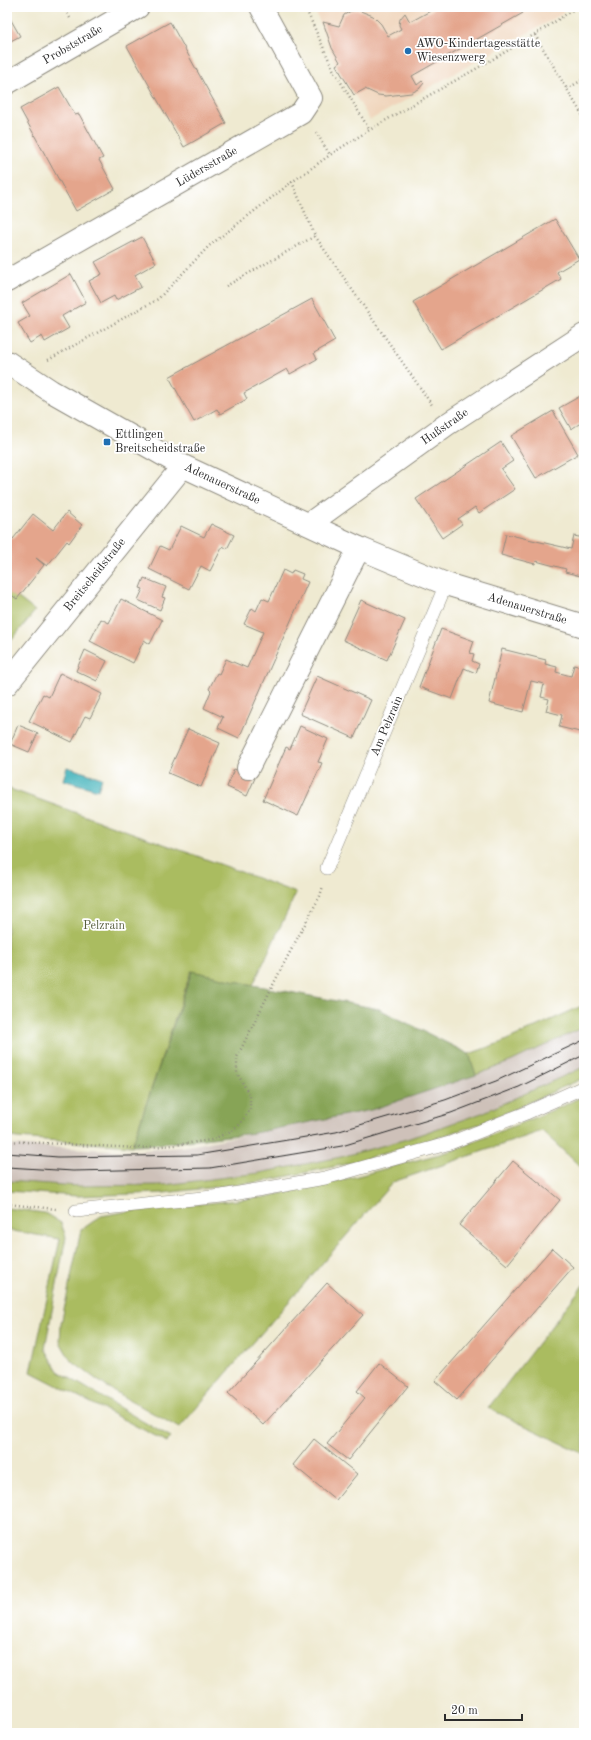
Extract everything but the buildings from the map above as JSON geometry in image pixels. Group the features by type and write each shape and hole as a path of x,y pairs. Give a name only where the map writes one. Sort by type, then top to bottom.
{"street":[{"name":"Probststraße","path":"7,83 138,7"},
{"path":"261,7 311,98 301,113"},
{"name":"Lüdersstraße","path":"7,281 301,113"},
{"name":"Hußstraße","path":"310,524 446,425 584,335"},
{"name":"Adenauerstraße","path":"7,362 51,391 183,466 359,548 446,584 584,626"},
{"name":"Breitscheidstraße","path":"7,684 183,466"},
{"path":"248,768 359,548"}],"lane":[{"name":"Am Pelzrain","path":"327,868 446,584"},
{"path":"76,1211 222,1196 325,1178 450,1143 526,1113 584,1087"}],"path":[{"path":"305,7 334,69 369,129"},
{"path":"34,380 50,358 158,298 209,246 292,182 330,155 369,129 535,35 577,7"},
{"path":"535,35 584,118"},
{"path":"567,89 584,79"},
{"path":"301,113 319,135 330,155"},
{"path":"292,182 315,236 446,425"},
{"path":"226,286 315,236"},
{"path":"7,1141 136,1148 211,1140 229,1132 239,1125 250,1110 250,1096 236,1073 237,1057 282,967 320,896 327,868"},
{"path":"7,1204 76,1211"}],"shaded area":[{"path":"314,7 561,7 564,13 370,120 334,61"},
{"path":"584,1027 584,1067 482,1113 407,1139 341,1157 259,1173 164,1185 77,1186 7,1181 7,1145 131,1151 183,1147 371,1110 476,1075 512,1061"}],"green space":[{"path":"7,589 35,611 7,646"},
{"name":"Pelzrain","path":"7,788 228,867 296,893 253,985 191,971 132,1146 7,1136"},
{"path":"192,971 253,985 379,1009 469,1054 476,1075 371,1110 254,1133 153,1145 132,1146"},
{"path":"584,1005 584,1027 512,1061 476,1075 469,1054 500,1043"},
{"path":"584,1067 584,1078 485,1122 409,1147 342,1165 260,1182 164,1193 77,1196 7,1191 7,1181 77,1186 164,1185 259,1173 341,1157 407,1139 482,1113"},
{"path":"584,1095 584,1170 542,1131 393,1182 179,1428 107,1387 71,1361 60,1342 61,1324 81,1230 101,1216 124,1212 266,1197 354,1177 454,1150 563,1106"},
{"path":"7,1208 45,1213 61,1223 66,1237 45,1348 58,1371 171,1438 167,1442 31,1372 60,1239 7,1230"},
{"path":"584,1284 584,1454 488,1408"}],"water":[{"path":"67,767 102,778 98,790 63,780"}],"tram line":[{"path":"7,1153 58,1157 197,1155 336,1132 445,1100 496,1081 584,1040"},
{"path":"7,1167 73,1171 210,1168 342,1146 451,1113 519,1087 584,1055"}],"place":[{"name":"AWO-Kindertagesstätte Wiesenzwerg","path":"408,51"},
{"name":"Ettlingen Breitscheidstraße","path":"107,442"}]}
